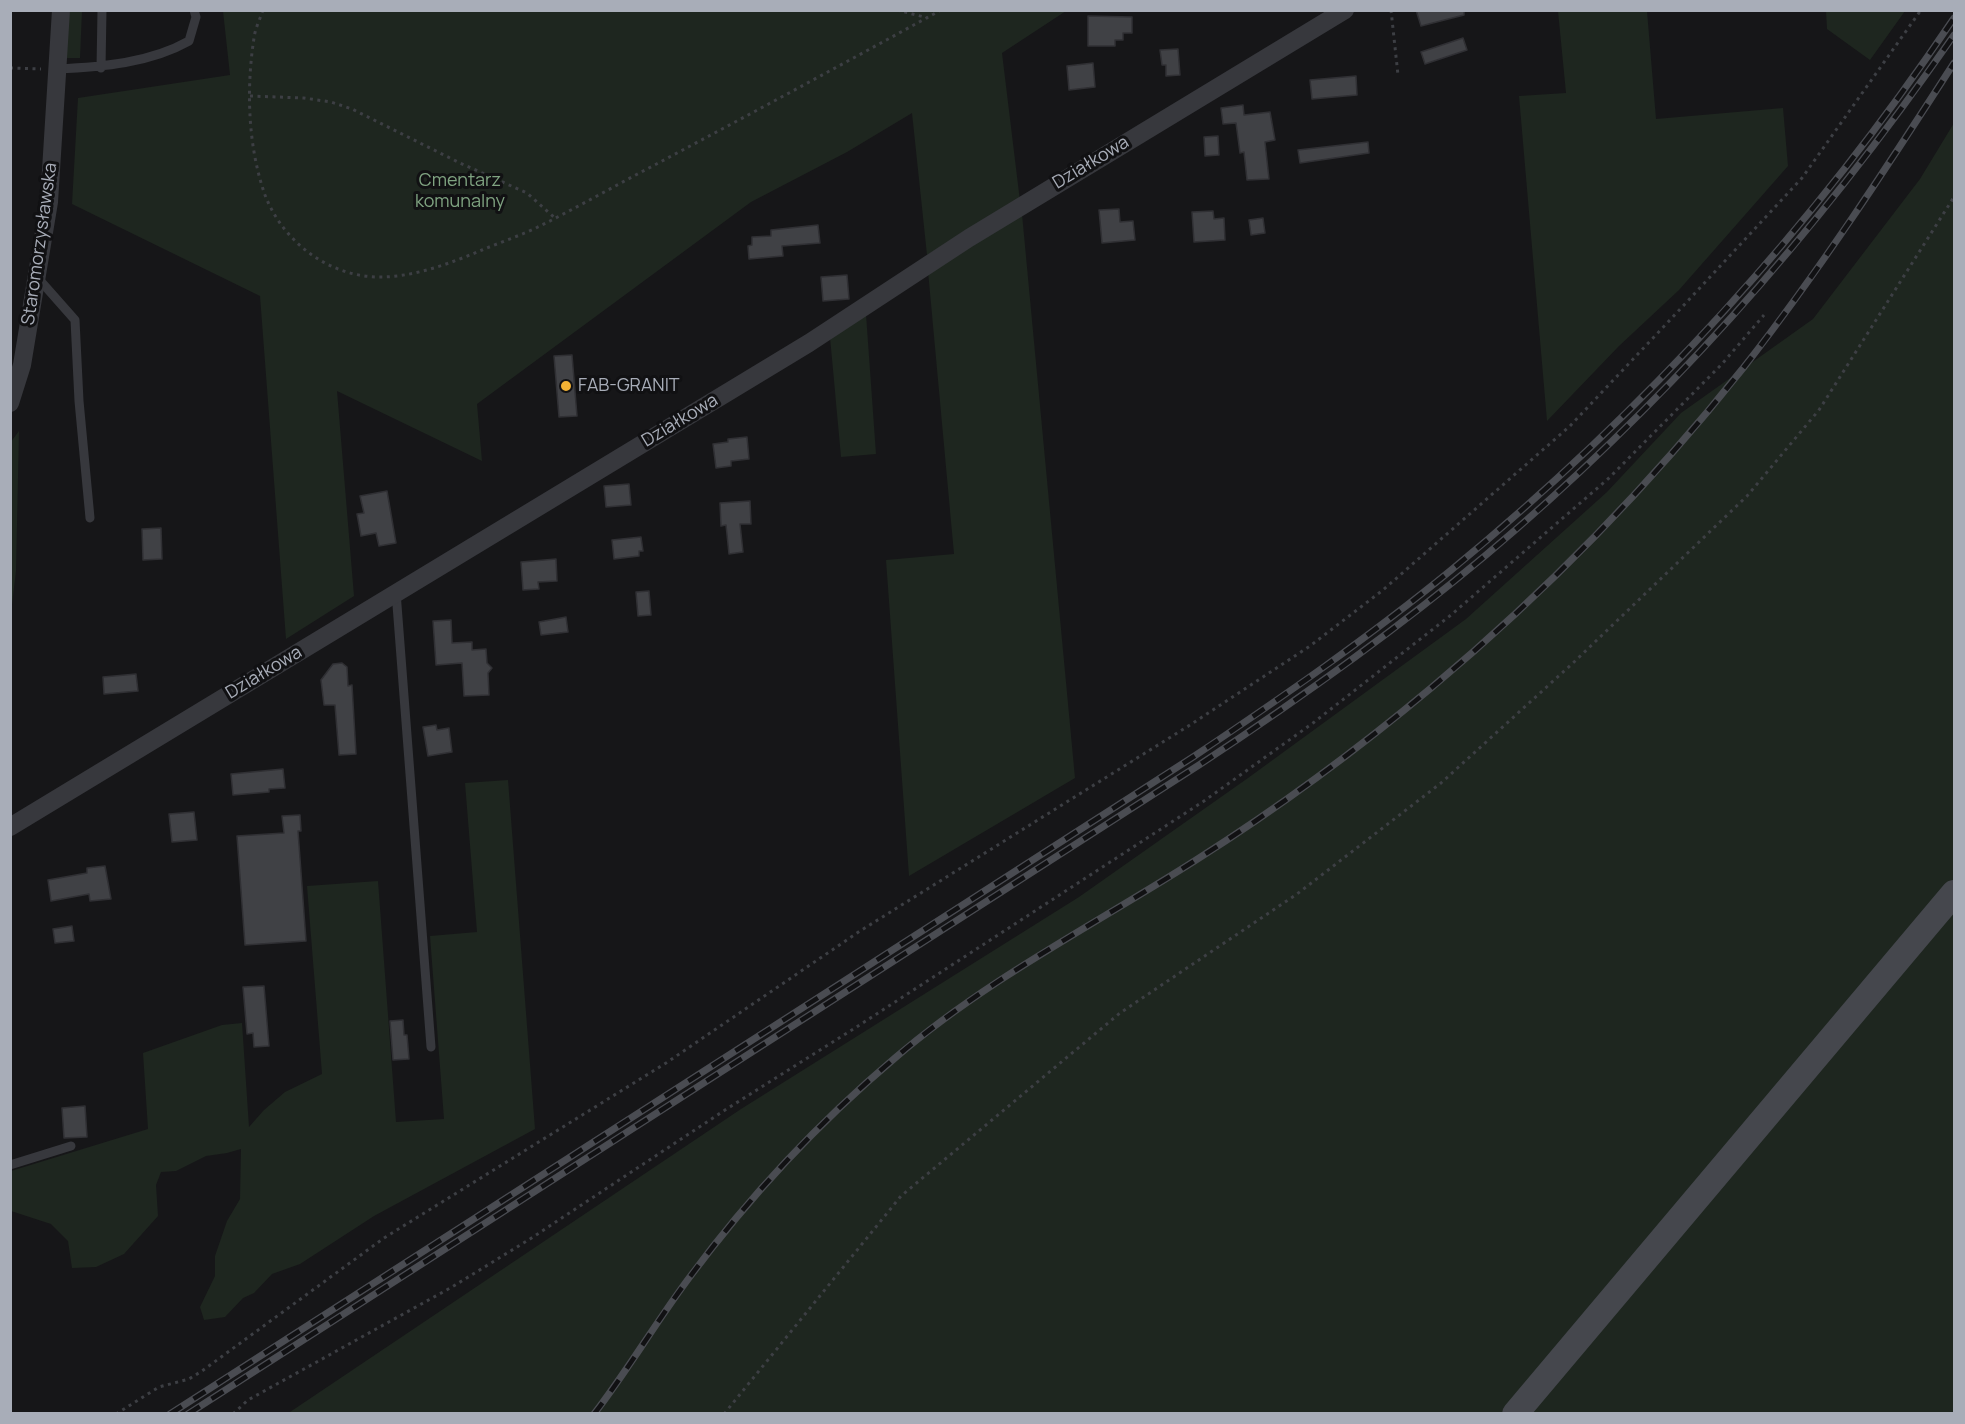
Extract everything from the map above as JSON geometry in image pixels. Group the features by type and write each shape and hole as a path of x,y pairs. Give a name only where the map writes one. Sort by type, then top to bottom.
{"street":[{"name":"Staromorzysławska","path":"10,404 22,365 50,202 61,10"},
{"name":"Działkowa","path":"10,827 809,344 969,238 1345,10"},
{"path":"1515,1413 1954,893"}],"lane":[{"path":"100,68 102,10"},
{"path":"57,69 100,68 170,52 189,41 196,17 194,10"},
{"path":"37,276 75,320 79,401 90,518"},
{"path":"396,592 431,1047"},
{"path":"10,1165 71,1146"}],"path":[{"path":"263,10 254,36 250,96 252,141 259,178 272,212 285,232 305,251 328,264 355,274 380,277 407,274 451,263 555,218 798,89 940,10"},
{"path":"897,10 928,18"},
{"path":"1391,10 1398,75"},
{"path":"116,1413 159,1387 189,1379 202,1371 384,1238 666,1064 861,931 1190,725 1310,646 1383,590 1570,426 1686,304 1802,178 1921,10"},
{"path":"10,68 57,69"},
{"path":"250,96 304,98 331,102 352,109 449,158 527,193 555,218"},
{"path":"724,1413 902,1196 1120,1013 1298,894 1441,783 1573,663 1748,496 1819,410 1954,197"},
{"path":"233,1413 248,1400 453,1287 520,1245 1204,801 1313,723 1451,615 1609,478 1722,364 1764,315"}],"green space":[{"path":"1826,10 1905,11 1870,60 1827,29"},
{"path":"68,11 82,11 80,58 66,58"},
{"name":"Cmentarz komunalny","path":"223,11 1066,11 1002,53 1020,201 927,255 912,113 847,152 751,202 477,404 482,461 337,391 354,596 286,639 260,296 72,204 78,98 230,75"},
{"path":"1558,11 1647,11 1656,119 1783,108 1788,166 1679,290 1619,346 1547,421 1519,96 1566,93"},
{"path":"1954,123 1954,1413 287,1414 741,1109 1079,897 1248,778 1466,619 1607,492 1681,413 1813,319 1920,179"},
{"path":"1022,214 1075,778 909,876 886,560 954,554 928,271"},
{"path":"866,314 876,454 841,457 830,337"},
{"path":"19,431 16,571 11,613 10,443"},
{"path":"508,780 535,1129 374,1216 300,1264 272,1274 254,1293 243,1298 225,1317 204,1320 200,1307 215,1276 215,1256 227,1221 240,1199 241,1149 206,1156 176,1171 161,1172 156,1185 158,1216 124,1254 96,1267 72,1268 68,1241 51,1224 11,1211 11,1171 148,1129 143,1053 222,1025 242,1023 249,1127 285,1092 322,1074 307,886 378,881 396,1122 444,1119 430,936 477,932 465,783"}],"building":[{"path":"1416,10 1464,10 1464,15 1421,26"},
{"path":"1088,16 1132,17 1132,33 1123,33 1123,40 1115,40 1115,46 1088,46"},
{"path":"1463,38 1467,50 1425,64 1421,52"},
{"path":"1178,49 1180,75 1166,76 1166,65 1162,65 1160,50"},
{"path":"1093,63 1095,87 1069,90 1067,66"},
{"path":"1356,76 1357,95 1312,99 1310,80"},
{"path":"1243,105 1244,115 1270,112 1275,140 1265,142 1269,179 1247,180 1244,152 1240,153 1236,123 1223,124 1221,108"},
{"path":"1218,136 1219,155 1205,156 1204,137"},
{"path":"1368,142 1369,153 1300,163 1298,150"},
{"path":"1119,209 1120,222 1133,221 1135,240 1102,243 1099,210"},
{"path":"1213,211 1214,219 1224,218 1225,240 1194,242 1192,212"},
{"path":"1263,218 1265,233 1251,235 1249,220"},
{"path":"818,225 820,243 782,246 783,256 749,259 748,246 752,245 752,237 771,236 771,230"},
{"path":"847,275 849,299 823,301 821,277"},
{"name":"FAB-GRANIT","path":"572,355 577,416 559,417 554,356"},
{"path":"747,437 749,459 731,461 731,466 716,468 713,444 728,442 728,439"},
{"path":"629,484 631,505 606,507 604,486"},
{"path":"387,491 396,543 379,546 376,533 361,536 357,514 364,513 360,496"},
{"path":"750,501 751,524 740,524 743,552 729,554 726,525 721,526 720,503"},
{"path":"161,528 162,559 143,560 142,529"},
{"path":"641,537 643,551 639,551 639,556 614,559 612,540"},
{"path":"556,559 557,581 538,582 539,589 523,590 521,562"},
{"path":"649,591 651,615 638,616 636,592"},
{"path":"566,617 568,632 541,635 539,622"},
{"path":"451,620 452,643 472,642 472,650 486,649 487,663 492,668 488,673 489,695 464,696 462,663 436,665 433,621"},
{"path":"342,663 347,667 348,686 352,685 356,754 339,755 335,705 324,705 321,680 333,664"},
{"path":"136,674 138,691 104,694 103,677"},
{"path":"436,725 437,730 449,728 452,752 428,756 423,727"},
{"path":"283,769 285,788 269,789 269,792 233,795 231,774"},
{"path":"194,812 197,840 172,842 169,814"},
{"path":"300,815 301,831 298,831 306,941 245,945 237,836 284,833 282,816"},
{"path":"105,866 111,899 90,901 89,894 51,901 48,880 87,873 87,868"},
{"path":"72,926 74,941 55,943 53,929"},
{"path":"264,986 269,1046 254,1047 253,1033 247,1034 243,987"},
{"path":"403,1020 409,1059 393,1060 390,1021"},
{"path":"85,1106 87,1137 64,1138 62,1108"}],"railway":[{"path":"170,1414 1193,757 1324,667 1419,596 1522,510 1591,447 1722,313 1843,170 1900,95 1954,18"},
{"path":"188,1414 1199,765 1309,690 1417,611 1552,497 1678,375 1794,245 1903,107 1954,35"},
{"path":"594,1414 677,1295 760,1190 839,1108 895,1058 966,1003 1196,860 1316,778 1431,688 1556,575 1672,453 1744,367 1826,256 1954,63"}],"place":[{"name":"FAB-GRANIT","path":"566,386"}]}
